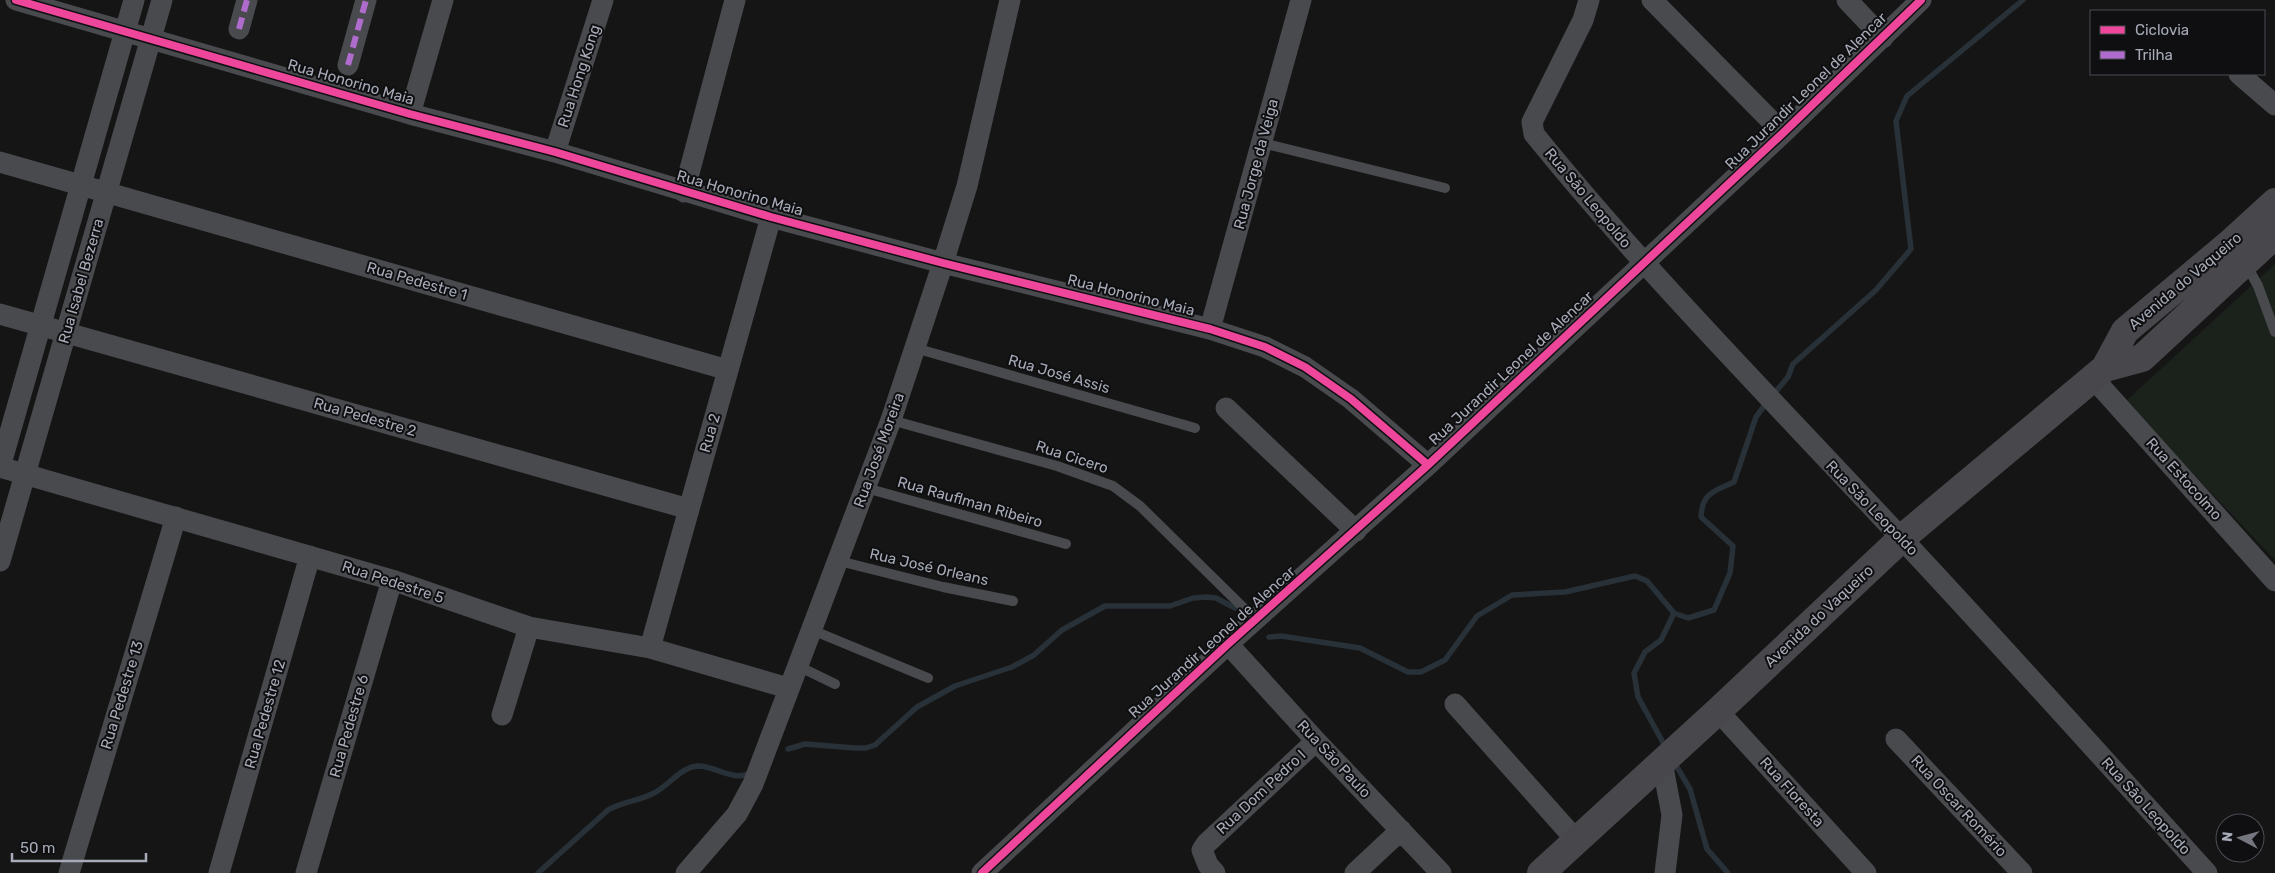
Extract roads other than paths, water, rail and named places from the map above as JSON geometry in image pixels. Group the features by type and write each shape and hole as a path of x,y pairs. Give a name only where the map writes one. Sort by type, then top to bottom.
{"street":[{"name":"Rua Honorino Maia","path":"16,0 410,114 555,152 772,217 943,263 1210,329 1265,347 1305,367 1351,399 1428,465"},
{"name":"Rua Isabel Bezerra","path":"0,467 134,0"},
{"name":"Rua Isabel Bezerra","path":"0,561 162,0"},
{"path":"239,29 247,0"},
{"path":"348,65 366,0"},
{"path":"410,114 443,0"},
{"name":"Rua Hong Kong","path":"555,152 603,0"},
{"path":"684,192 735,0"},
{"name":"Rua José Moreira","path":"686,873 736,814 753,784 788,688 839,561 891,420 967,186 1010,0"},
{"name":"Rua Jorge da Veiga","path":"1210,329 1301,0"},
{"name":"Rua São Leopoldo","path":"1589,0 1583,20 1532,122 1534,134 1643,263 1792,424 1902,538 2207,873"},
{"path":"1652,0 1783,133"},
{"path":"1847,0 1883,38"},
{"name":"Rua Jurandir Leonel de Alencar","path":"982,873 1228,644 1428,465 1783,133 1921,0"},
{"path":"2241,75 2275,105"},
{"name":"Rua Pedestre 1","path":"0,162 728,370"},
{"name":"Avenida do Vaqueiro","path":"1541,873 1718,711 1902,538 2099,373 2142,358 2237,253 2275,202"},
{"name":"Rua 2","path":"650,648 772,217"},
{"name":"Avenida do Vaqueiro","path":"2237,253 2275,235"},
{"name":"Rua Pedestre 2","path":"0,314 689,509"},
{"name":"Rua Estocolmo","path":"2099,373 2275,581"},
{"path":"1226,408 1356,531"},
{"name":"Rua Pedestre 5","path":"0,467 392,580 529,627 650,648 788,688"},
{"name":"Rua Pedestre 13","path":"69,873 176,517"},
{"name":"Rua Pedestre 12","path":"219,873 310,556"},
{"name":"Rua Pedestre 6","path":"306,873 392,580"},
{"path":"502,715 529,627"},
{"name":"Rua São Paulo","path":"1228,644 1442,873"},
{"path":"1455,704 1576,840"},
{"name":"Rua Floresta","path":"1718,711 1866,873"},
{"name":"Rua Oscar Romério","path":"1896,739 2022,873"},
{"name":"Rua Dom Pedro I","path":"1215,873 1203,857 1202,850 1206,844 1316,740"},
{"path":"1665,873 1672,816 1668,756"},
{"path":"1354,873 1401,830"}],"lane":[{"path":"1262,143 1445,188"},
{"path":"2237,253 2258,286 2275,332"},
{"name":"Rua José Assis","path":"915,348 1195,428"},
{"name":"Rua Cicero","path":"891,420 1057,466 1113,486 1140,506 1256,620"},
{"name":"Rua Rauflman Ribeiro","path":"866,488 1066,544"},
{"name":"Rua José Orleans","path":"839,561 942,587 1013,601"},
{"path":"812,630 928,678"},
{"path":"798,666 835,684"}],"waterway":[{"path":"1773,395 1788,377 1793,364 1876,290 1911,249 1896,121 1907,96 2023,0"},
{"path":"1269,637 1281,636 1360,648 1408,672 1421,672 1445,660 1477,616 1512,595 1565,592 1635,576 1647,581 1674,613 1688,618 1714,610 1730,573 1733,546 1701,517 1702,509 1710,494 1734,482 1756,417 1767,402"},
{"path":"788,749 805,744 855,748 866,748 875,745 917,707 955,686 1012,667 1034,655 1062,630 1105,606 1170,606 1193,598 1206,597 1216,598 1235,608"},
{"path":"1666,748 1638,697 1634,673 1645,652 1661,640 1674,613"},
{"path":"1674,762 1690,789 1707,849 1728,873"},
{"path":"538,873 608,810 658,791 685,770 698,766 738,776 751,773"}]}
